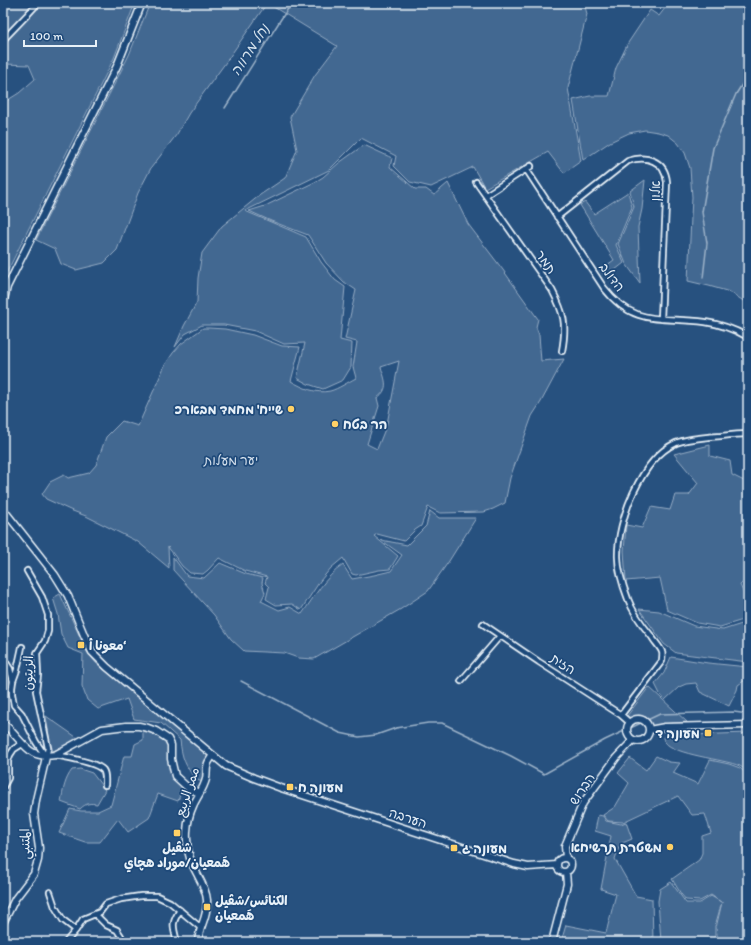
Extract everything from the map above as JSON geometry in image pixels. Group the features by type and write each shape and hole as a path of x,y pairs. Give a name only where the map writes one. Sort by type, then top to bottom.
{"main road":[{"path":"3,304 7,287 117,66 142,3"},
{"name":"הערבה","path":"3,509 56,575 68,596 92,652 107,667 226,766 254,778 514,864 528,867 557,865"},
{"path":"635,719 642,720 649,726 649,730 649,734 644,740 633,740 629,737 628,726 630,722 635,719"},
{"path":"3,723 32,753 46,757 55,755 102,729 126,726 148,728 156,731 168,739 171,745 171,759 175,776 187,787 199,793"},
{"path":"649,730 665,727 748,726"},
{"name":"הברוש","path":"566,858 565,846 583,803 616,758 633,740"},
{"name":"ممر الربيع","path":"198,942 198,935 207,909 207,898 190,859 187,847 187,830 192,808 206,779 208,763 212,755"},
{"name":"المتنبي","path":"3,923 15,899 34,874 38,860 39,848 34,814 46,757"},
{"path":"566,858 572,865 566,872 561,872 557,865 559,860 566,858"},
{"path":"552,942 567,884 566,872"}],"street":[{"path":"3,40 38,3"},
{"name":"אלון","path":"557,217 628,162 634,159 647,159 660,164 667,176 661,319"},
{"path":"486,196 531,166"},
{"name":"הדולב","path":"526,169 604,288 623,306 632,312 648,318 716,324 738,331 748,337"},
{"name":"תמר","path":"476,182 552,290 560,306 565,327 562,351"},
{"path":"621,715 662,661 662,651 636,616 628,599 620,573 618,557 619,538 628,506 636,488 654,459 666,449 677,443 700,438 748,434"},
{"name":"الزيتون","path":"28,571 42,597 48,615 48,631 45,641 37,653 38,675 36,691 48,748 46,757"},
{"name":"הזית","path":"483,624 630,722"},
{"path":"461,681 500,636"},
{"path":"22,647 13,681 12,694 14,706 22,714 36,742 46,757"},
{"path":"3,658 10,669 13,681"},
{"path":"3,787 8,778 8,761 10,755 14,749 22,744"},
{"path":"55,755 96,765 103,770 106,778 105,785"},
{"path":"50,892 55,907 63,920 76,930"},
{"path":"66,942 83,919 100,912 106,904 121,899 141,896 157,896 170,902 201,928"},
{"path":"177,942 174,920 180,910"},
{"path":"95,914 106,925 117,930 121,936 119,942"}],"green space":[{"path":"3,3 135,3 114,58 3,280 3,103 19,93 35,79 29,65 3,63"},
{"path":"150,3 267,3 189,113 177,134 151,168 138,193 117,250 104,263 76,270 61,264 55,249 36,240 129,55"},
{"path":"267,3 584,3 587,14 568,88 581,161 564,173 548,152 485,188 473,167 431,187 410,182 394,166 396,156 361,138 329,170 245,211 306,237 321,262 335,280 345,287 340,340 352,343 351,367 343,380 323,389 308,384 297,378 305,343 284,344 255,331 224,325 202,325 185,334 175,347 197,302 198,278 202,253 222,226 260,195 285,178 297,150 290,117 315,75 337,46"},
{"path":"669,3 748,3 748,304 730,292 688,281 692,197 690,168 685,153 678,143 668,135 645,130 629,133 610,142 583,160 573,100 590,96 609,96 616,68 628,43 650,10 659,16"},
{"name":"יער מעלות","path":"364,145 392,158 390,167 415,189 426,189 434,195 448,183 468,224 538,319 536,327 539,335 541,361 564,359 532,416 510,478 505,503 484,512 440,513 428,507 421,526 404,541 377,534 374,536 398,556 390,569 356,575 352,574 343,558 331,568 320,581 301,610 292,604 276,605 266,599 269,587 265,583 267,577 245,571 219,558 203,574 190,573 182,566 168,547 169,568 138,542 86,516 46,499 42,494 50,482 64,475 68,478 89,473 96,465 106,437 122,421 138,426 165,365 181,344 203,328 225,329 253,335 282,346 300,347 291,381 310,390 320,392 330,391 356,378 353,367 357,342 345,339 356,290 344,282 326,263 308,235 249,211 265,206 315,182","holes":["399,361 387,424 377,449 367,444 379,406 377,398 381,395 385,388 385,380 381,367"]},
{"path":"645,180 642,209 638,227 640,283 626,264 618,244 634,207 630,191"},
{"path":"628,192 632,207 616,245 624,263 606,277 600,270 614,260 580,205 585,202 594,214"},
{"path":"710,445 710,456 730,461 732,475 748,483 748,578 740,585 748,603 748,611 743,620 720,627 697,623 667,610 660,578 626,581 624,551 626,525 642,528 651,507 670,510 675,495 689,495 698,483 674,454"},
{"path":"430,511 439,518 476,518 428,591 401,609 314,659 298,658 284,653 244,651 231,639 214,615 173,570 173,557 187,576 204,578 220,563 246,574 263,578 262,583 265,593 261,601 279,610 290,607 302,614 325,581 343,565 352,579 391,571 402,555 381,540 407,545 426,526"},
{"path":"60,594 87,652 96,663 209,754 204,782 196,780 187,766 183,757 180,740 161,723 134,719 127,699 98,709 87,700 82,686 83,654 68,648 61,634 58,614 53,598"},
{"path":"639,609 659,611 694,626 723,630 748,622 748,662 676,653 664,644"},
{"path":"671,657 748,667 748,678 738,685 729,706 700,692 696,683 686,684 679,687 665,700 655,684 664,673"},
{"path":"649,687 687,722 652,726 646,717 639,715 631,718 627,716"},
{"path":"46,716 79,739 53,751"},
{"path":"143,730 154,732 166,738 170,757 179,780 183,785 178,801 158,794 149,818 128,832 118,819 100,842 85,842 59,833 70,809 81,811 98,811 111,805 124,756 132,756 135,744 143,740"},
{"path":"748,733 748,772 733,763 678,750 665,742 664,738 664,736"},
{"path":"656,756 669,762 680,763 673,773 698,784 710,760 740,768 748,775 748,939 718,941 716,928 722,902 715,926 715,939 661,941 658,901 660,889 671,882 686,903 700,903 711,896 721,902 711,895 700,901 686,900 672,879 699,860 702,853 702,836 711,833 705,814 692,815 678,796 623,822 608,821 603,815 615,807 629,783 618,773 630,758 646,770"},
{"path":"80,769 92,773 105,790 97,804 88,804 80,809 61,802 65,785 70,773 72,770"},
{"path":"598,815 603,816 606,821 621,824 626,822 632,839 620,844 615,859 636,896 652,899 653,941 561,942 566,925 606,933 616,894 601,889 611,836 595,831"}],"waterway":[{"name":"נחל מרווה","path":"225,108 292,3"},
{"path":"703,278 707,243 702,212 713,148 736,94 748,75"},
{"path":"241,681 340,733 359,737 376,735 396,728 428,723 442,723 511,756 544,774 605,740 660,714 734,712 748,714"}],"place":[{"name":"שייח' מחמד מבארכ","path":"291,409"},
{"name":"הר בטח","path":"335,424"},
{"name":"معونا أ‘","path":"81,645"},
{"name":"מעונה ד","path":"708,733"},
{"name":"מעונה ח","path":"290,787"},
{"name":"شڤيل هَمعيان/موراد هچاي","path":"177,833"},
{"name":"משטרת תרשיחא","path":"670,847"},
{"name":"מעונה ג","path":"454,848"},
{"name":"الكنائس/شڤيل هَمعيان","path":"207,907"}]}
